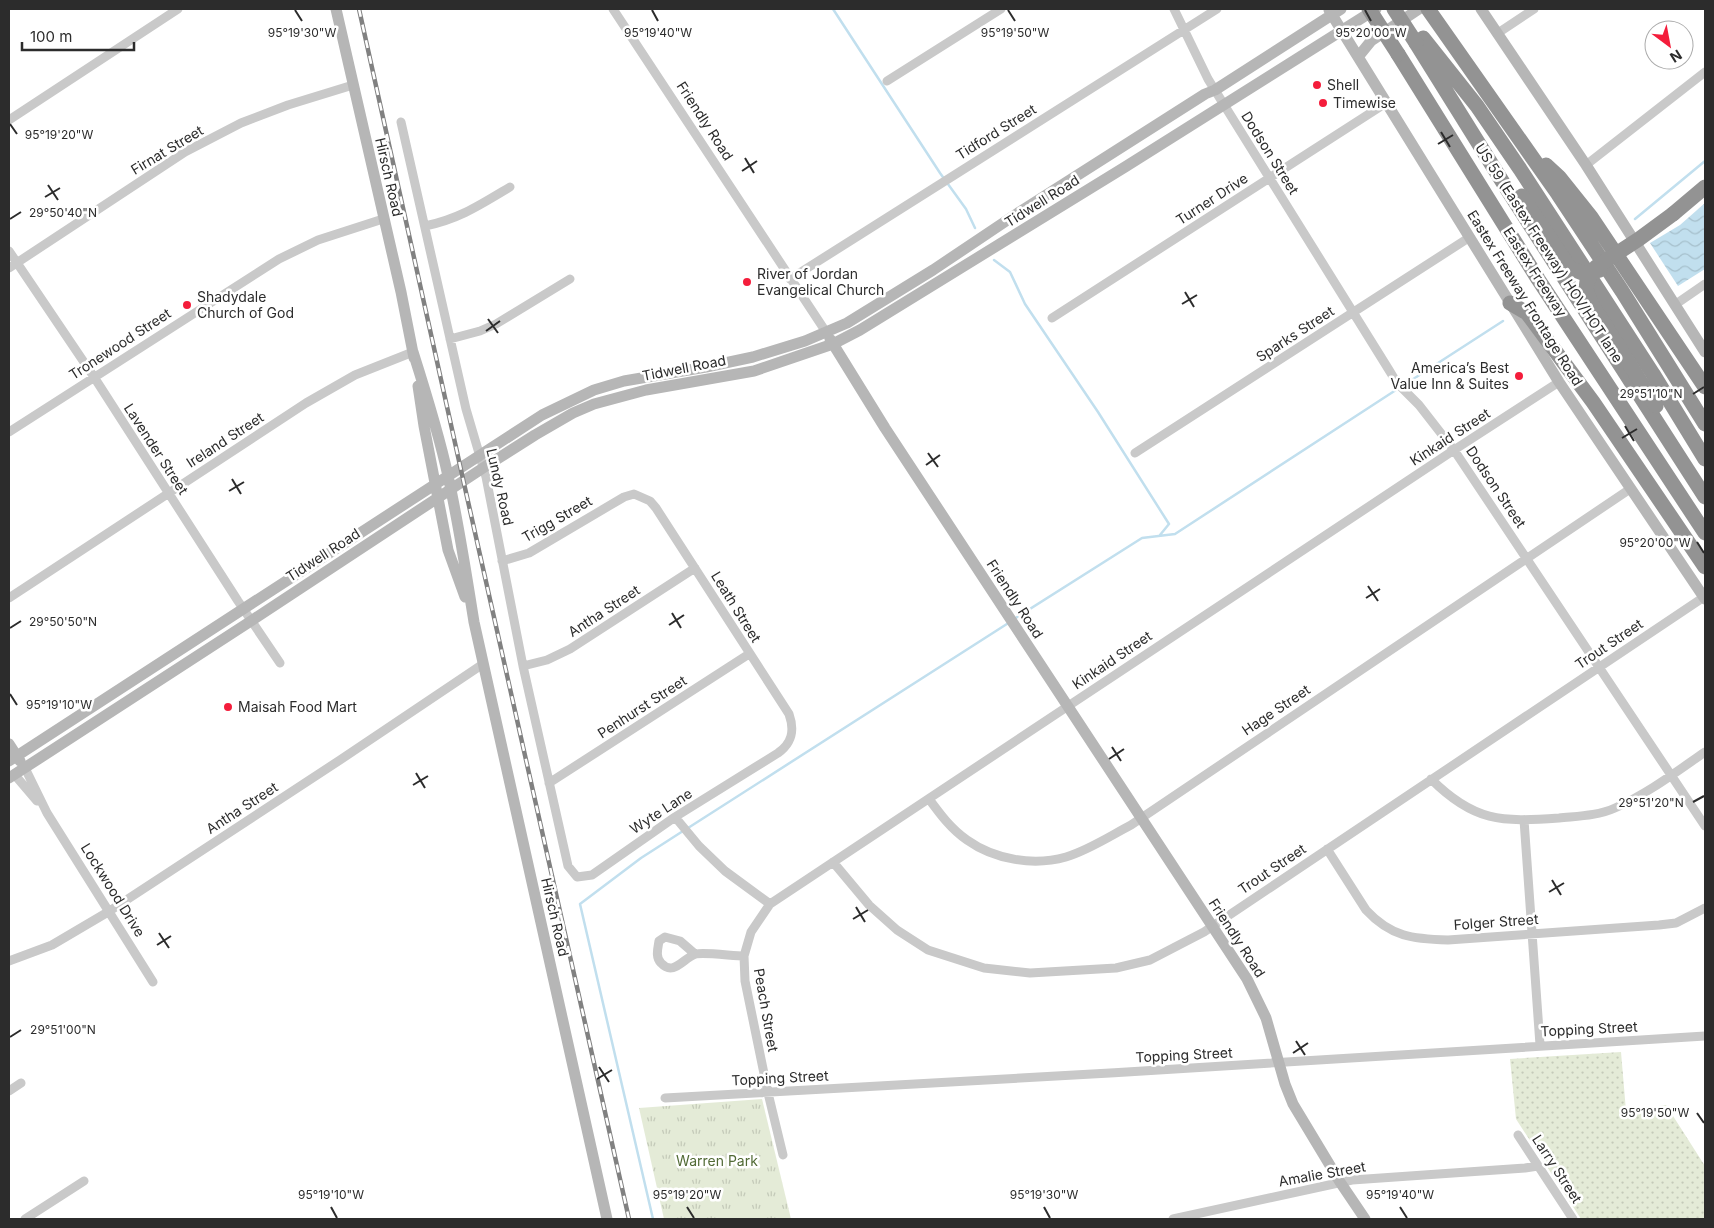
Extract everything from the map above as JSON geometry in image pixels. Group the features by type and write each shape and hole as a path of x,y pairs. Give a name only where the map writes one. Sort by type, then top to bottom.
{"highway":[{"name":"Eastex Freeway","path":"1369,9 1538,279 1705,533"},
{"name":"US 59 (Eastex Freeway) HOV/HOT lane","path":"1394,9 1420,40 1513,197 1705,496"},
{"path":"1403,9 1447,83 1563,250 1579,266 1600,268"},
{"path":"1428,9 1525,145 1622,291 1705,424"},
{"path":"1420,40 1477,106 1520,169 1642,357 1705,460"},
{"path":"1525,145 1559,177 1591,217 1705,387"},
{"path":"1674,216 1705,187"},
{"path":"1705,195 1600,268 1587,281 1586,289 1591,303 1705,474"},
{"path":"1510,302 1527,313 1614,431 1651,489 1703,563"},
{"path":"1658,405 1705,484"}],"main road":[{"name":"Hirsch Road","path":"336,9 413,352 424,426 448,550 474,622"},
{"name":"Tidwell Road","path":"13,759 479,454 542,415 590,392 624,381 707,373 754,371 833,344 860,330 1125,167 1376,9"},
{"path":"1358,57 1371,41 1418,9"},
{"path":"1481,9 1586,165 1705,352"},
{"name":"Tidwell Road","path":"11,773 25,768 483,468 573,413 594,404 707,373 805,341 847,323 933,270 1114,151 1205,94 1215,90 1333,11"},
{"name":"Eastex Freeway Frontage Road","path":"1333,11 1341,31 1559,382 1705,598"},
{"path":"1114,151 1125,167"},
{"path":"933,270 940,280"},
{"name":"Friendly Road","path":"826,332 885,428 1247,979 1266,1018 1284,1084 1293,1104 1364,1219"},
{"name":"Hirsch Road","path":"413,352 435,422 448,476 474,622 607,1219"},
{"path":"590,392 594,404"},
{"path":"322,558 330,569"},
{"path":"127,686 134,697"},
{"name":"Lockwood Drive","path":"9,744 13,759 25,768"}],"street":[{"path":"9,120 178,9"},
{"name":"Friendly Road","path":"613,9 826,332"},
{"path":"887,81 1001,9"},
{"name":"Dodson Street","path":"1174,9 1215,90 1392,375 1419,405 1454,450 1600,666 1705,826"},
{"name":"Tidford Street","path":"790,279 1217,9"},
{"path":"1498,33 1534,9"},
{"path":"1586,165 1705,72"},
{"name":"Firnat Street","path":"12,265 185,152 241,123 288,104 353,85"},
{"name":"Turner Drive","path":"1052,318 1386,103"},
{"name":"Lundy Road","path":"401,122 466,409 483,468 523,666 567,860"},
{"path":"425,226 450,220 470,212 510,187"},
{"name":"Tronewood Street","path":"9,432 279,258 318,240 383,219"},
{"name":"Sparks Street","path":"1135,453 1470,238"},
{"name":"Lavender Street","path":"9,251 12,265 94,377 243,609 280,663"},
{"path":"450,339 480,331 496,324 570,279"},
{"path":"1676,304 1705,284"},
{"name":"Ireland Street","path":"9,598 314,398 355,375 413,352"},
{"name":"Kinkaid Street","path":"744,956 752,932 770,904 1559,382"},
{"name":"Hage Street","path":"929,799 943,818 968,841 998,855 1032,861 1051,860 1080,852 1141,818 1630,489"},
{"name":"Leath Street","path":"624,497 634,494 650,501 788,714 792,723 792,732 788,744 776,754"},
{"name":"Trigg Street","path":"502,561 536,549 624,497"},
{"name":"Antha Street","path":"523,666 547,660 570,649 695,568"},
{"name":"Trout Street","path":"833,862 869,905 896,930 928,950 945,956 984,968 1030,973 1116,968 1150,960 1166,954 1212,926 1600,666 1705,598"},
{"name":"Penhurst Street","path":"549,783 749,654"},
{"name":"Antha Street","path":"9,961 52,946 108,912 483,664"},
{"path":"1431,779 1444,792 1466,807 1493,817 1506,820 1524,820 1582,816 1605,812 1632,800 1705,752"},
{"name":"Wyte Lane","path":"567,860 568,866 577,876 592,875 678,821 776,754"},
{"name":"Lockwood Drive","path":"25,768 47,813 153,982"},
{"name":"Lockwood Drive","path":"11,773 47,813"},
{"path":"1524,820 1540,1045"},
{"path":"678,821 692,838 726,871 770,904"},
{"name":"Folger Street","path":"1326,849 1366,910 1381,925 1401,935 1424,939 1448,940 1659,925 1676,922 1705,908"},
{"path":"696,954 744,956"},
{"name":"Peach Street","path":"744,956 747,997 782,1155"},
{"name":"Topping Street","path":"665,1098 1279,1064 1540,1045 1705,1036"},
{"path":"9,1091 21,1083"},
{"name":"Larry Street","path":"1518,1135 1573,1219"},
{"name":"Amalie Street","path":"1173,1219 1352,1180 1538,1166"},
{"path":"24,1219 84,1181"}],"green space":[{"path":"1621,1052 1626,1111 1666,1105 1705,1166 1705,1219 1581,1219 1516,1119 1510,1059"},
{"name":"Warren Park","path":"762,1099 791,1219 664,1219 639,1108"},
{"path":"675,1141 678,1152 660,1156 657,1145"},
{"path":"744,1210 763,1215 764,1219 735,1219"}],"water":[{"path":"1705,203 1705,269 1678,286 1650,243 1680,225"}],"waterway":[{"path":"833,9 940,173 966,209 975,228"},
{"path":"1635,219 1705,161"},
{"path":"994,260 1010,272 1025,304 1098,412 1169,524 1160,535"},
{"path":"1404,385 1503,321"},
{"path":"1014,619 1142,538 1175,534 1399,388"},
{"path":"688,828 1010,622"},
{"path":"653,1219 580,904 641,858 683,831"}],"railway":[{"path":"359,9 629,1219"}],"place":[{"name":"Shell","path":"1317,85"},
{"name":"Timewise","path":"1323,103"},
{"name":"River of Jordan Evangelical Church","path":"747,282"},
{"name":"Shadydale Church of God","path":"187,305"},
{"name":"America’s Best Value Inn & Suites","path":"1519,376"},
{"name":"Maisah Food Mart","path":"228,707"}]}
